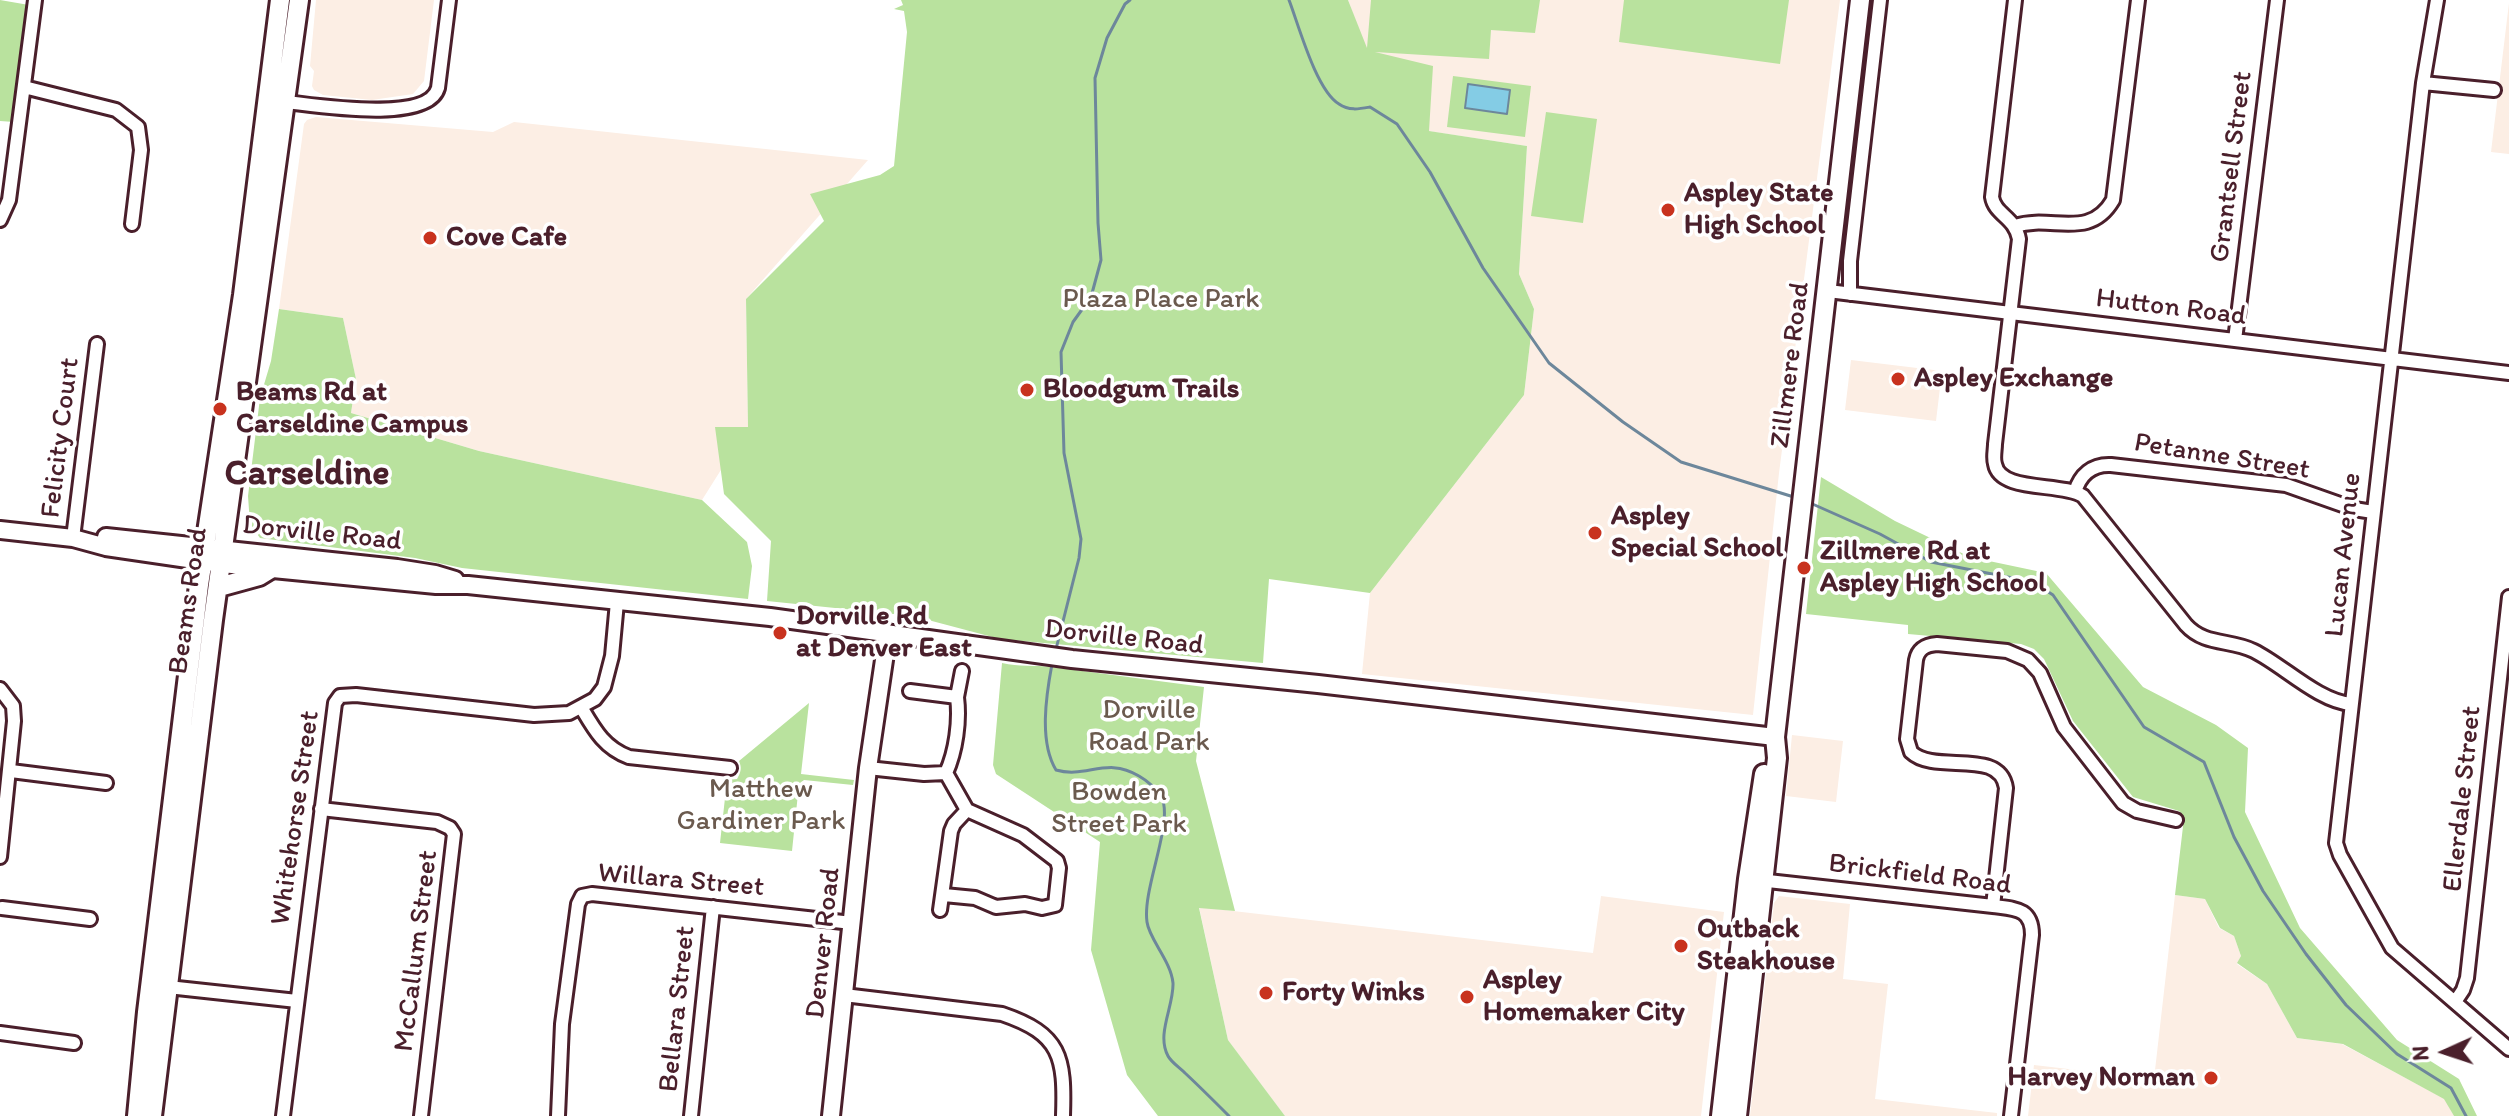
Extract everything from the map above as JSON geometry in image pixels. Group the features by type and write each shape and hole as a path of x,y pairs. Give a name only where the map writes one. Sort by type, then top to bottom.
{"main road":[{"name":"Beams Road","path":"137,1116 145,1027 203,554 243,295 280,0"},
{"name":"Beams Road","path":"152,1116 223,556 299,0"},
{"name":"Zillmere Road","path":"1737,1116 1767,757 1775,737 1860,0"},
{"path":"219,587 259,576 272,568"},
{"name":"Zillmere Road","path":"1721,1116 1756,880"}],"street":[{"path":"0,220 9,200 35,0"},
{"path":"286,102 366,111 428,102 438,88 449,0"},
{"name":"Zillmere Road","path":"1850,294 1850,261 1880,0"},
{"path":"2015,0 1992,197 1994,207 2015,226 2019,244 1995,466 2000,475 2012,481 2075,492 2088,502 2197,636 2254,651 2332,699 2351,704"},
{"path":"2015,226 2034,221 2091,222 2113,200 2138,0"},
{"name":"Grantsell Street","path":"2235,340 2277,0"},
{"name":"Lucan Avenue","path":"2437,0 2423,83 2336,836 2337,849 2392,948 2509,1049"},
{"path":"2423,83 2494,90"},
{"path":"24,87 116,110 138,127 141,150 132,224"},
{"name":"Hutton Road","path":"1828,291 2509,373"},
{"name":"Felicity Court","path":"73,538 97,344"},
{"name":"Petanne Street","path":"2075,492 2079,481 2092,468 2111,465 2286,485 2354,509 2373,512"},
{"name":"Dorville Road","path":"0,530 73,538 108,537 223,556 420,571 468,585"},
{"name":"Dorville Road","path":"223,556 272,568 770,617 1030,654 1775,737"},
{"name":"Ellerdale Street","path":"2455,1002 2467,978 2509,597"},
{"path":"617,602 612,656 604,687 595,699 581,707 603,742 614,752 629,757 730,768"},
{"name":"Denver Road","path":"831,1116 868,768 888,633"},
{"path":"1993,906 2006,788 2004,778 1993,768 1923,759 1911,752 1907,739 1916,660 1925,646 1937,644 2007,651 2028,660 2040,673 2064,727 2123,803 2137,811 2176,820"},
{"path":"946,773 951,761 959,711 957,697 962,671"},
{"path":"0,689 13,706 14,721 0,857"},
{"path":"910,691 957,697"},
{"name":"Whitehorse Street","path":"283,1116 332,712 340,696 356,695 534,715 569,713 581,707"},
{"path":"868,768 924,774 946,773"},
{"path":"11,771 106,783"},
{"path":"946,773 967,810 1023,835 1057,861 1055,905 1060,919"},
{"name":"McCallum Street","path":"321,809 437,822 450,828 454,834 421,1116"},
{"path":"940,910 951,831 967,810"},
{"name":"Brickfield Road","path":"1756,880 1993,906 2018,910 2028,917 2032,927 2011,1116"},
{"name":"Willara Street","path":"558,1116 562,1024 578,904 582,896 592,894 852,923"},
{"path":"944,895 975,898 996,907 1025,904 1042,908 1055,905"},
{"path":"1,907 90,919"},
{"name":"Bellara Street","path":"691,1116 713,907"},
{"path":"168,987 297,1001"},
{"path":"844,995 1002,1014 1026,1022 1051,1042 1061,1062 1063,1116"},
{"path":"0,1033 74,1043"}],"shaded area":[{"path":"316,0 434,0 424,81 413,94 372,100 323,95 314,90 314,71 310,66"},
{"path":"1348,0 1840,0 1779,473 1753,715 1362,674 1370,593 1524,395 1534,309 1519,274 1527,146 1428,131 1367,51"},
{"path":"2509,3 2509,154 2491,152"},
{"path":"316,117 493,132 514,122 868,160 746,299 748,427 702,500 479,451 351,413 356,379 343,318 279,309 304,124"},
{"path":"1851,360 1942,371 1936,421 1845,410"},
{"path":"1792,735 1843,741 1836,802 1786,796"},
{"path":"2175,895 2205,899 2219,928 2234,936 2241,956 2237,964 2267,984 2297,1038 2342,1044 2445,1099 2454,1116 2028,1116 2034,1065 2154,1079"},
{"name":"Aspley Homemaker City","path":"1601,896 1724,912 1701,1116 1285,1116 1228,1040 1199,907 1593,953"},
{"path":"1779,896 1850,904 1843,979 1888,984 1875,1099 1997,1113 1997,1116 1750,1116 1774,903"}],"green space":[{"path":"0,0 29,5 14,122 0,121"},
{"name":"Plaza Place Park","path":"901,0 1348,0 1367,48 1371,0 1540,0 1535,33 1491,30 1489,59 1375,52 1433,66 1429,131 1527,146 1519,274 1534,309 1524,395 1370,593 1269,579 1263,663 1000,639 913,616 767,601 771,541 724,494 715,427 748,427 746,299 824,221 810,194 880,175 894,166 907,32 904,11 894,9 903,5"},
{"path":"1624,0 1789,0 1780,64 1619,42"},
{"path":"1453,76 1531,86 1525,137 1447,127"},
{"path":"1546,112 1597,119 1583,223 1531,216"},
{"path":"279,309 343,318 356,379 351,413 479,451 702,500 747,542 752,566 748,599 462,568 415,558 260,538 250,524 248,496 260,398 271,361"},
{"path":"1821,477 1895,521 1970,557 2046,573 2143,687 2216,725 2248,748 2245,812 2300,928 2397,1040 2459,1079 2477,1116 2454,1116 2444,1099 2343,1044 2297,1038 2267,984 2237,963 2241,956 2234,936 2220,928 2205,899 2175,895 2184,818 2179,811 2133,797 2073,721 2044,659 2034,649 2021,644 1908,634 1908,625 1806,614"},
{"path":"1002,663 1204,687 1196,761 1235,911 1199,908 1228,1040 1285,1116 1158,1116 1127,1075 1091,950 1100,842 996,774 993,765"},
{"name":"Matthew Gardiner Park","path":"809,703 801,774 854,780 853,785 804,780 799,784 792,851 720,843 727,780 737,779 741,770 739,761"}],"water":[{"path":"1468,84 1510,90 1507,114 1465,108"}],"waterway":[{"path":"1055,653 1081,539 1064,453 1061,352 1073,322 1091,297 1101,260 1095,78 1107,38 1130,0"},
{"path":"1289,0 1323,86 1339,104 1347,108 1370,107 1397,124 1430,172 1483,268 1549,363 1623,422 1681,462 1797,498"},
{"path":"1808,502 1880,534 1931,562 2033,582 2053,595 2144,727 2204,762 2234,837 2263,891 2346,1005 2397,1054 2451,1088 2466,1116"},
{"path":"1052,664 1046,704 1046,733 1047,746 1056,770 1127,770 1145,780 1161,796 1164,821 1149,891 1147,922 1173,983 1165,1047 1171,1060 1229,1116"}],"place":[{"name":"Aspley State High School","path":"1668,210"},
{"name":"Cove Cafe","path":"430,238"},
{"name":"Aspley Exchange","path":"1898,379"},
{"name":"Bloodgum Trails","path":"1027,390"},
{"name":"Beams Rd at Carseldine Campus","path":"220,409"},
{"name":"Aspley Special School","path":"1595,533"},
{"name":"Zillmere Rd at Aspley High School","path":"1804,568"},
{"name":"Dorville Rd at Denver East","path":"780,633"},
{"name":"Outback Steakhouse","path":"1681,946"},
{"name":"Forty Winks","path":"1266,993"},
{"name":"Aspley Homemaker City","path":"1467,997"},
{"name":"Harvey Norman","path":"2211,1078"}],"district":[{"name":"Carseldine","path":"307,475"}],"park label":[{"name":"Dorville Road Park","path":"1149,727"},
{"name":"Bowden Street Park","path":"1119,809"}]}
